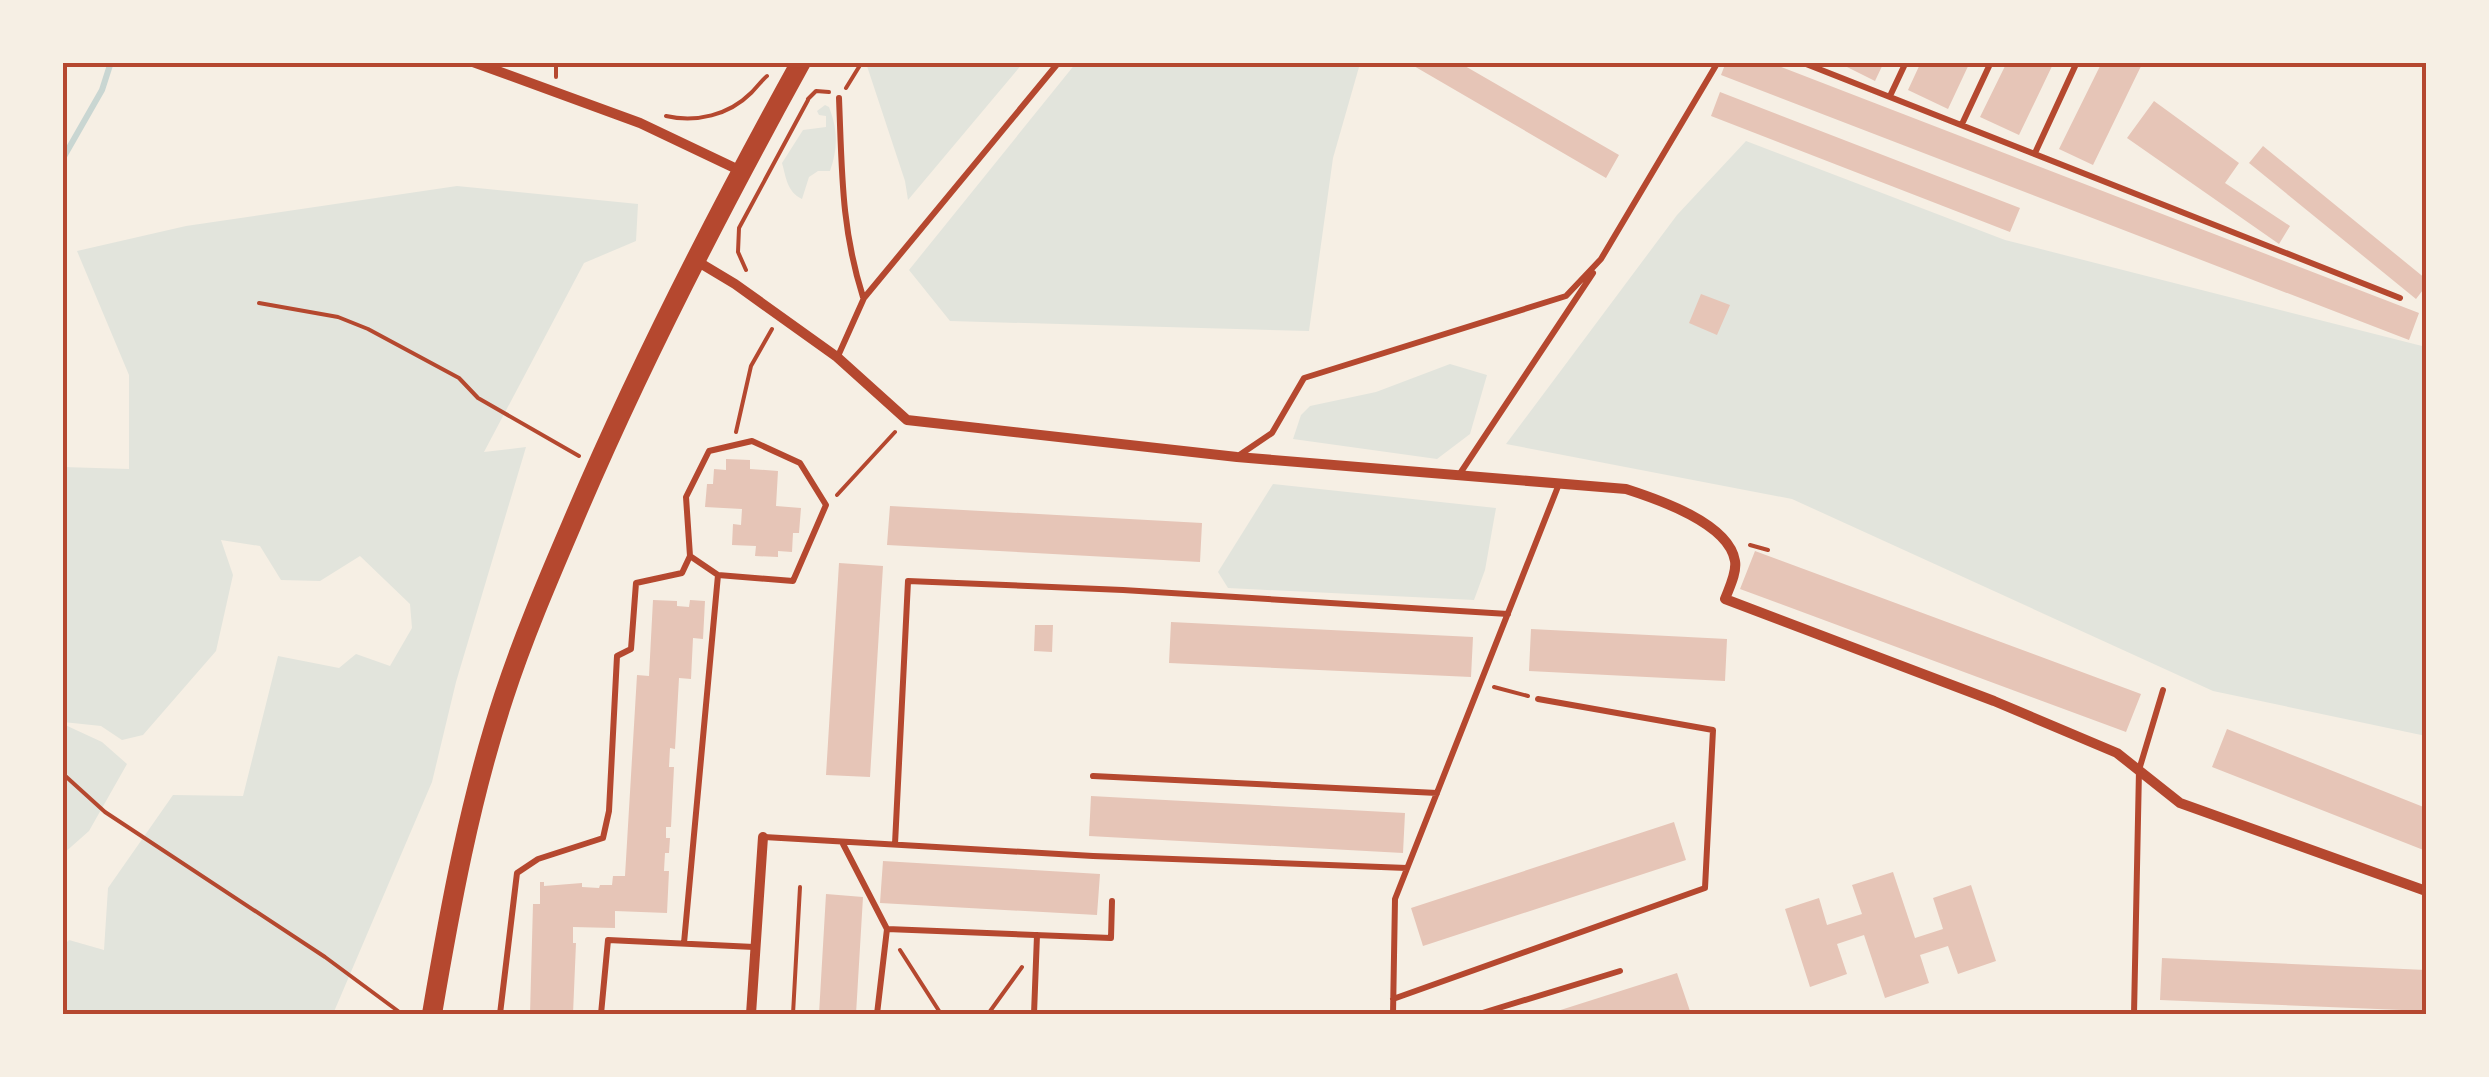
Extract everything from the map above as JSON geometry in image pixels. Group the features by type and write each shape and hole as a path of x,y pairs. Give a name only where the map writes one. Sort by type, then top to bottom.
{"highway":[{"path":"432,1014 462,857 503,698 526,633 596,465 694,259 800,62"}],"street":[{"path":"473,62 640,123 741,171"},
{"path":"694,259 837,358 906,420 1237,457 1626,489 1666,502 1704,522 1734,556 1736,567 1725,599 1994,701 2117,753 2180,803 2426,891"},
{"path":"752,1014 763,837"}],"lane":[{"path":"837,358 864,298 1058,62"},
{"path":"1458,476 1602,260 1718,62"},
{"path":"1801,62 2400,298"},
{"path":"1890,96 1906,62"},
{"path":"1962,124 1990,62"},
{"path":"2036,153 2077,62"},
{"path":"840,98 847,235 864,298"},
{"path":"1237,457 1272,433 1304,378 1566,296 1602,260"},
{"path":"500,1014 518,873 538,859 602,838 609,810 617,656 631,649 636,583 682,572 690,556 686,497 709,452 752,441 800,462 826,505 793,581 718,575 690,556"},
{"path":"1393,1014 1396,899 1558,484"},
{"path":"684,943 718,575"},
{"path":"895,844 908,581 1508,614"},
{"path":"2134,1014 2139,770 2164,690"},
{"path":"1393,999 1705,888 1714,730 1538,698"},
{"path":"1093,776 1437,793"},
{"path":"763,837 1407,868"},
{"path":"841,841 887,929 878,1014"},
{"path":"887,929 1111,938 1112,901"},
{"path":"1034,1014 1037,936"},
{"path":"602,1014 608,940 756,946"},
{"path":"1479,1014 1620,970"}],"path":[{"path":"840,98 862,62"},
{"path":"640,123 655,113 676,118 708,117 749,96 767,76"},
{"path":"754,281 740,260 740,228 807,99 816,90"},
{"path":"259,304 338,317 368,329 459,378 478,398 522,426 596,465"},
{"path":"736,445 736,426 751,366 772,328"},
{"path":"826,505 906,420"},
{"path":"1750,545 1768,550"},
{"path":"1481,683 1538,698"},
{"path":"62,773 105,812 325,958 402,1014"},
{"path":"793,1014 800,887"},
{"path":"887,929 942,1014"},
{"path":"988,1014 1036,947"}],"shaded area":[{"path":"869,62 1023,63 908,200 867,66"},
{"path":"1342,62 1359,67 1333,158 1309,331 950,321 909,270 1076,63"},
{"path":"825,105 829,107 835,131 833,163 830,171 818,171 809,177 802,199 790,188 782,163 803,130 826,127 826,116 817,111"},
{"path":"1746,141 2005,240 2426,347 2426,736 2213,691 1792,499 1506,444 1677,215"},
{"path":"457,186 638,204 636,241 584,263 484,452 526,447 456,682 432,782 333,1014 63,1014 63,946 69,940 104,950 108,888 173,795 243,796 278,656 339,668 356,654 390,666 412,628 410,604 360,556 320,581 281,580 260,546 221,540 233,575 216,651 143,735 122,740 101,726 63,722 63,467 129,469 129,375 77,251 186,226"},
{"path":"1450,364 1487,375 1470,434 1437,459 1293,439 1301,415 1310,406 1376,392"},
{"path":"1273,484 1496,508 1485,570 1474,600 1228,588 1218,572"},
{"path":"63,724 102,742 127,764 89,831 63,854"}],"building":[{"path":"1407,62 1458,62 1619,155 1606,178"},
{"path":"1726,62 1768,62 2419,313 2409,340 1721,75"},
{"path":"1837,62 1884,62 1875,81"},
{"path":"1921,62 1970,62 1948,109 1908,90"},
{"path":"2007,62 2054,62 2019,135 1980,117"},
{"path":"2102,62 2143,62 2093,165 2059,149"},
{"path":"1720,92 2020,208 2010,232 1711,116"},
{"path":"2154,101 2239,163 2225,183 2290,226 2279,244 2127,138"},
{"path":"2263,146 2426,279 2426,286 2416,299 2249,163"},
{"path":"1701,294 1730,305 1717,335 1689,323"},
{"path":"726,459 750,460 750,469 778,471 776,506 801,508 799,533 793,533 792,552 778,551 778,557 755,556 756,546 732,545 733,524 741,525 742,509 705,507 707,484 713,484 714,469 726,470"},
{"path":"890,506 1202,523 1200,562 887,545"},
{"path":"1755,551 2141,694 2126,732 1740,589"},
{"path":"839,563 883,566 870,777 826,775"},
{"path":"653,600 677,601 677,606 689,607 690,600 705,601 703,639 693,638 691,679 679,678 675,749 670,748 669,767 674,767 671,827 666,827 666,838 670,838 664,871 669,871 667,913 615,911 615,928 573,927 573,1014 530,1014 533,904 540,904 540,882 544,886 582,883 582,887 599,888 612,885 613,876 625,876 637,675 649,676"},
{"path":"1171,622 1473,637 1471,677 1169,663"},
{"path":"1035,625 1053,625 1052,652 1034,651"},
{"path":"1531,629 1727,639 1725,681 1529,671"},
{"path":"2227,729 2426,808 2426,851 2212,767"},
{"path":"1091,796 1405,813 1403,853 1089,836"},
{"path":"1674,822 1686,860 1423,946 1411,908"},
{"path":"883,861 1100,874 1097,915 880,903"},
{"path":"1893,872 1915,938 1943,929 1933,898 1971,885 1996,961 1958,974 1948,946 1920,955 1929,983 1885,998 1864,935 1837,944 1847,974 1810,987 1785,909 1819,898 1827,925 1862,914 1852,885"},
{"path":"826,894 863,897 856,1014 819,1014"},
{"path":"2162,958 2426,970 2426,1011 2160,1000"},
{"path":"1677,973 1691,1014 1548,1014"}],"waterway":[{"path":"62,160 102,90 111,62"}]}
